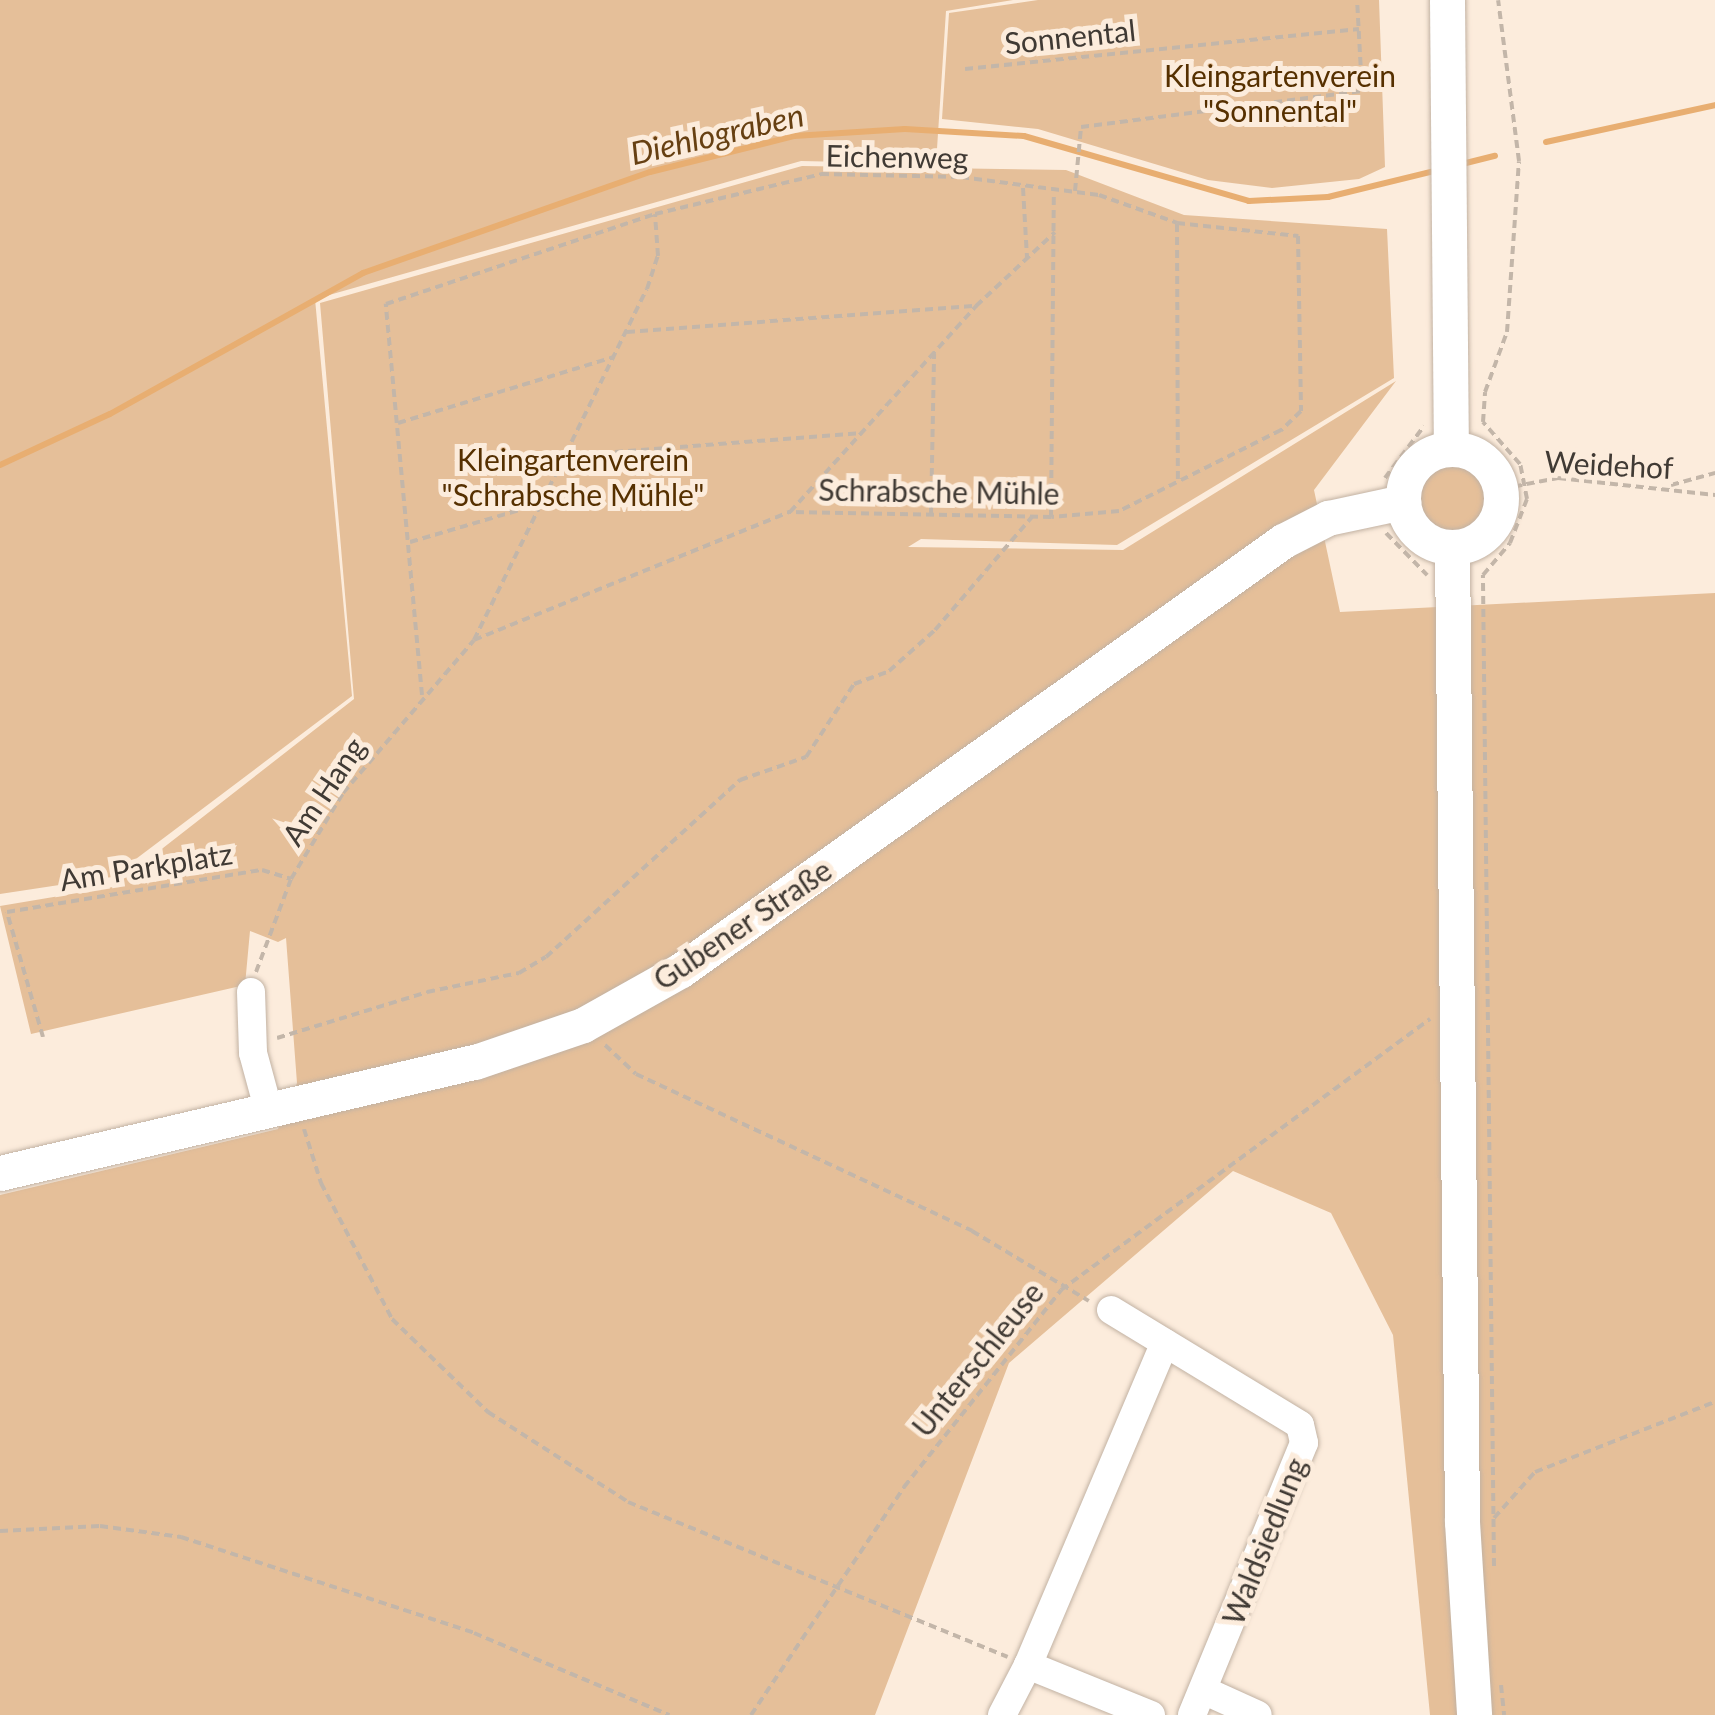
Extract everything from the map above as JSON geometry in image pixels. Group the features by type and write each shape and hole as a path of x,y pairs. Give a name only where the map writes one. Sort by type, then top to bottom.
{"main road":[{"path":"1447,0 1451,449"},
{"path":"1451,449 1488,464 1514,486 1494,525 1476,541 1452,547 1418,533 1403,502 1412,470 1451,449"},
{"name":"Gubener Straße","path":"0,1173 475,1062 584,1024 681,970 1283,541 1328,518 1403,502"},
{"path":"1452,547 1462,1522 1474,1715"}],"street":[{"path":"251,992 253,1045 283,1109"},
{"name":"Waldsiedlung","path":"1112,1310 1300,1425 1304,1443 1197,1702 1258,1715"},
{"path":"1002,1715 1028,1665 1166,1344"},
{"path":"1028,1665 1151,1715"}],"path":[{"path":"1075,192 1081,126 1348,98 1362,90 1357,0"},
{"path":"1494,1571 1483,575 1523,514 1514,486 1520,464 1484,422 1486,392 1507,332 1520,160 1498,0"},
{"name":"Sonnental","path":"965,69 1359,29"},
{"name":"Eichenweg","path":"397,423 386,304 655,214 820,174 961,177 1075,192 1177,223 1298,236"},
{"path":"1023,186 1027,258"},
{"path":"1051,517 1054,190"},
{"path":"474,640 626,332 658,256 655,214"},
{"path":"1177,223 1178,484"},
{"name":"Schrabsche Mühle","path":"790,512 976,306 1055,232"},
{"name":"Schrabsche Mühle","path":"790,512 1051,517 1119,511 1281,430 1301,410 1298,236"},
{"path":"626,332 946,303 976,306"},
{"path":"931,514 934,352"},
{"path":"422,695 397,423 614,357"},
{"path":"563,456 862,433"},
{"path":"1666,486 1715,473"},
{"name":"Weidehof","path":"1514,486 1558,478 1666,486 1715,495"},
{"path":"408,542 540,504"},
{"path":"474,640 790,512"},
{"path":"253,1045 428,992 520,973 546,956 740,780 806,757 854,684 889,671 935,630 1032,517"},
{"name":"Am Hang","path":"251,992 265,936 291,879 343,794 422,695 474,640"},
{"name":"Am Parkplatz","path":"43,1036 7,912 262,870 291,879"},
{"name":"Unterschleuse","path":"752,1715 904,1487 1061,1290 1458,998"},
{"path":"584,1024 636,1074 972,1231 1061,1290 1112,1310"},
{"path":"283,1109 392,1319 488,1412 628,1502 835,1590 1028,1665"},
{"path":"1504,1506 1535,1472 1715,1402"},
{"path":"0,1531 100,1526 180,1537 474,1633 668,1715"},
{"path":"1500,1678 1504,1715"}],"green space":[{"path":"0,0 1013,0 946,11 936,164 801,161 315,299 352,696 112,877 0,894"},
{"name":"Kleingartenverein \"Sonnental\"","path":"1038,0 1379,0 1385,167 1359,179 1272,188 1208,180 1038,129 942,119 949,13"},
{"name":"Kleingartenverein \"Schrabsche Mühle\"","path":"802,166 1066,170 1184,215 1387,229 1394,378 1117,545 921,539 908,547 1123,550 1396,381 1314,490 1340,612 1715,593 1715,1715 1430,1715 1393,1335 1331,1213 1233,1171 1009,1363 875,1715 0,1715 0,1195 278,1129 297,1083 286,938 278,942 250,931 245,985 31,1034 0,906 113,887 354,699 320,303"},
{"path":"1452,460 1479,471 1490,498 1479,525 1452,536 1425,525 1414,498 1425,471"}],"waterway":[{"name":"Diehlograben","path":"1546,142 1715,105"},
{"name":"Diehlograben","path":"0,465 110,414 363,273 650,172 794,136 905,129 1024,136 1249,201 1328,197 1435,171"},
{"name":"Diehlograben","path":"1462,164 1495,156"}]}
